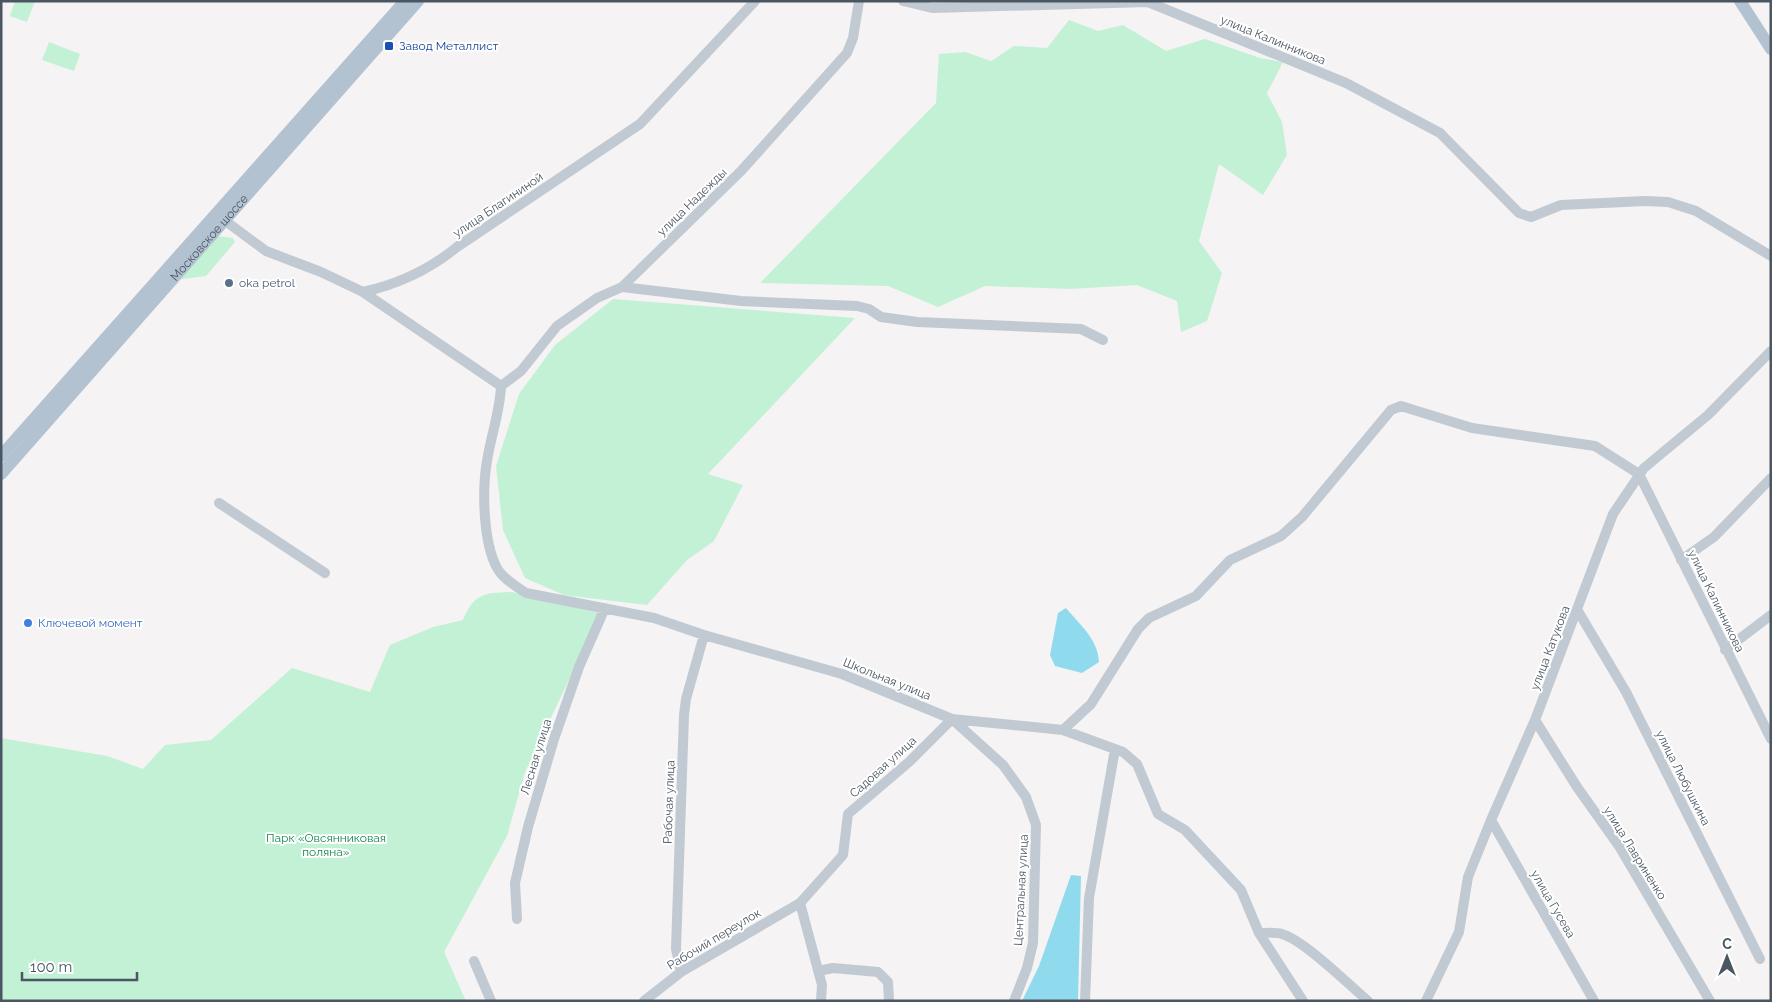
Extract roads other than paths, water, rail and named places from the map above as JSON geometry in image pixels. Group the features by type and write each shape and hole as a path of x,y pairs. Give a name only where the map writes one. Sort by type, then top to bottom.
{"main road":[{"name":"Московское шоссе","path":"3,468 405,1"},
{"name":"Московское шоссе","path":"1,456 418,1"},
{"path":"1740,1 1771,49"}],"street":[{"name":"улица Благининой","path":"363,292 389,286 434,266 457,247 640,124 756,1"},
{"name":"улица Надежды","path":"501,386 521,371 558,326 597,298 622,287 741,171 848,53 853,38 859,1"},
{"name":"улица Калинникова","path":"903,1 932,8 1050,3 1148,2 1346,84 1440,133 1519,213 1531,217 1561,205 1645,201 1668,202 1696,211 1771,256"},
{"path":"220,216 266,251 321,272 363,292 501,386"},
{"path":"622,287 741,301 857,306 869,309 881,317 917,322 1081,329 1103,340"},
{"name":"улица Катукова","path":"1426,1001 1459,932 1468,877 1535,720 1578,611 1613,514 1639,474 1708,415 1771,351"},
{"name":"Школьная улица","path":"501,386 500,405 486,462 486,526 489,545 498,568 510,583 526,593 654,618 704,635 842,674 952,719 1064,730 1123,752 1137,764 1158,814 1185,830 1241,890 1259,933 1302,1001"},
{"path":"1064,730 1091,704 1138,629 1149,618 1196,596 1230,560 1281,536 1302,516 1392,410 1401,406 1472,428 1595,446 1639,474"},
{"name":"улица Калинникова","path":"1639,474 1771,739"},
{"path":"1681,560 1714,537 1771,478"},
{"path":"219,503 325,573"},
{"name":"Лесная улица","path":"517,920 516,883 528,827 554,739 576,676 605,608"},
{"name":"улица Любушкина","path":"1578,611 1626,692 1760,959"},
{"path":"1725,650 1771,615"},
{"name":"Рабочая улица","path":"681,972 676,949 684,715 686,699 704,635"},
{"name":"Садовая улица","path":"800,903 843,855 848,814 910,762 952,719"},
{"name":"Центральная улица","path":"952,719 1003,765 1026,797 1036,825 1033,943 1027,968 1014,1001"},
{"name":"улица Лавриненко","path":"1535,720 1577,787 1619,846 1710,1001"},
{"path":"1085,1001 1089,898 1115,749"},
{"name":"улица Гусева","path":"1491,820 1594,1001"},
{"path":"800,903 822,985 821,1001"},
{"name":"Рабочий переулок","path":"644,1001 681,972 800,903"},
{"path":"1259,933 1281,934 1295,941 1368,1001"},
{"path":"474,961 492,1001"},
{"path":"818,971 833,968 878,972 888,982 889,1001"}],"water":[{"path":"1066,608 1092,639 1098,654 1099,662 1082,673 1055,666 1050,655 1058,613"},
{"path":"1071,875 1081,876 1078,1001 1022,1001 1039,966"}],"place":[{"name":"Завод Металлист","path":"389,46"},
{"name":"oka petrol","path":"229,283"},
{"name":"Ключевой момент","path":"28,623"}],"park label":[{"name":"Парк «Овсянниковая поляна»","path":"326,845"}]}
